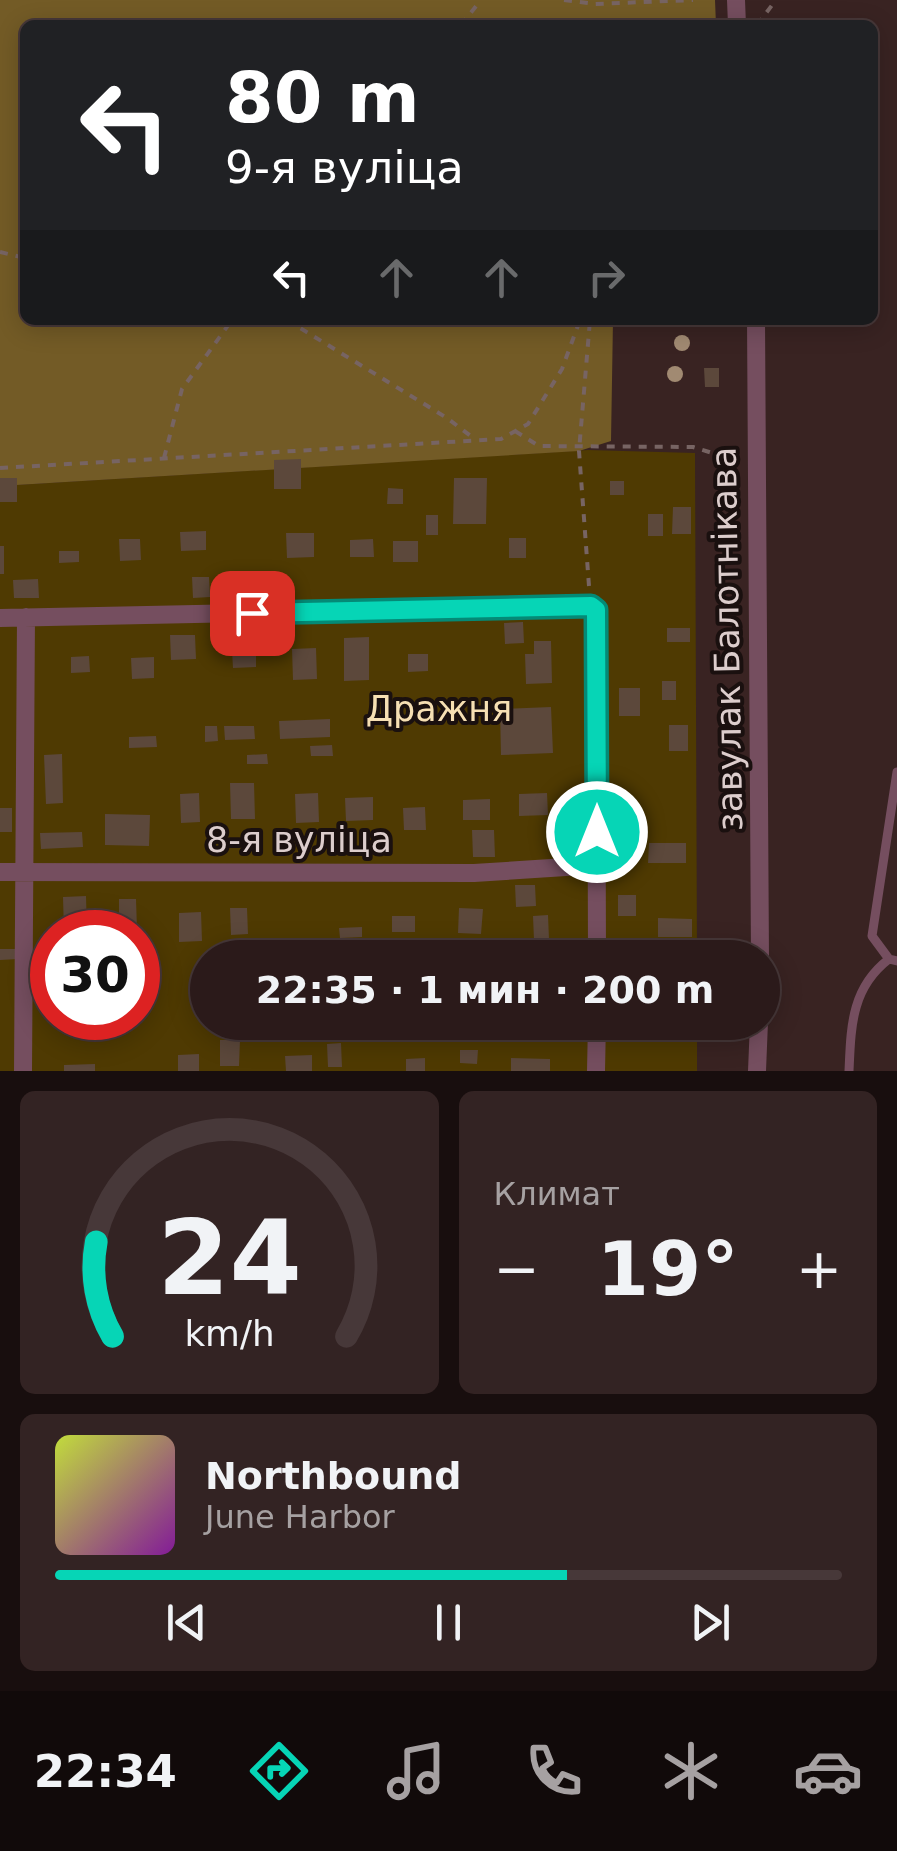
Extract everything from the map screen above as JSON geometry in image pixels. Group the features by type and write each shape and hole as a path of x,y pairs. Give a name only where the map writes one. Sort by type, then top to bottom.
{"street":[{"name":"завулак Балотнікава","path":"756,325 760,940"},
{"path":"0,618 593,608 597,940"},
{"path":"23,1071 26,618"},
{"name":"8-я вуліца","path":"0,872 474,873 597,865"},
{"path":"596,1040 596,1071"},
{"path":"758,1040 758,1071"}],"lane":[{"path":"849,1071 852,1014 868,975 893,960 872,936 897,772"}],"path":[{"path":"465,20 480,0"},
{"path":"564,0 596,4 693,0"},
{"path":"164,458 182,389 228,325"},
{"path":"294,325 448,418 476,440"},
{"path":"0,468 502,439 528,424 562,369 578,325"},
{"path":"590,325 579,444 593,608"},
{"path":"515,431 540,446 692,446 757,467"}],"green space":[{"name":"Дражня","path":"588,450 695,453 697,940 190,940 190,1040 697,1040 697,1071 0,1071 0,486"}],"shaded area":[{"path":"0,0 715,0 716,20 20,20 20,325 613,325 611,441 579,451 0,486"}],"building":[{"path":"704,368 719,368 719,387 705,387"},
{"path":"301,459 301,489 274,489 274,460"},
{"path":"0,478 17,478 17,502 0,502"},
{"path":"454,478 487,478 486,524 453,524"},
{"path":"610,481 624,481 624,495 610,495"},
{"path":"388,488 403,489 403,504 387,504"},
{"path":"673,507 691,507 691,534 672,534"},
{"path":"648,514 663,514 663,536 648,536"},
{"path":"426,515 438,515 438,535 426,535"},
{"path":"206,531 206,550 181,551 180,532"},
{"path":"286,533 314,533 314,557 287,558"},
{"path":"509,538 526,538 526,558 509,558"},
{"path":"119,539 140,539 141,560 120,561"},
{"path":"373,539 374,557 350,557 350,540"},
{"path":"393,541 418,541 418,562 393,562"},
{"path":"0,546 4,546 4,574 0,574"},
{"path":"59,551 79,551 79,562 59,563"},
{"path":"192,577 209,577 210,597 193,598"},
{"path":"38,579 39,598 14,598 13,580"},
{"path":"288,619 289,640 273,641 272,620"},
{"path":"523,622 524,643 505,644 504,623"},
{"path":"667,628 690,628 690,642 667,642"},
{"path":"170,635 195,635 196,659 171,660"},
{"path":"369,637 369,680 344,681 344,638"},
{"path":"534,641 551,641 552,683 526,684 525,654 534,654"},
{"path":"316,648 317,679 293,680 292,649"},
{"path":"232,651 256,651 256,667 233,668"},
{"path":"408,654 428,654 428,671 408,672"},
{"path":"89,656 90,672 71,673 71,657"},
{"path":"154,657 154,678 132,679 131,658"},
{"path":"662,681 676,681 676,700 662,700"},
{"path":"619,688 640,688 640,716 619,716"},
{"path":"551,707 553,753 501,755 500,709"},
{"path":"330,719 330,737 280,739 279,721"},
{"path":"669,725 688,725 688,751 669,751"},
{"path":"205,726 217,726 218,741 205,742"},
{"path":"224,726 254,726 255,739 225,740"},
{"path":"156,736 157,747 129,748 129,737"},
{"path":"332,745 333,756 311,756 310,746"},
{"path":"62,754 63,803 46,804 44,755"},
{"path":"267,754 268,764 247,764 247,755"},
{"path":"230,783 254,783 255,819 231,819"},
{"path":"199,793 200,822 181,823 180,794"},
{"path":"318,793 319,822 296,823 295,794"},
{"path":"547,793 548,815 519,816 519,794"},
{"path":"373,797 373,820 346,821 345,798"},
{"path":"490,799 490,820 463,820 463,800"},
{"path":"425,807 426,830 404,830 403,808"},
{"path":"0,808 12,808 12,832 0,832"},
{"path":"105,814 150,815 149,846 105,845"},
{"path":"472,830 494,830 495,857 473,857"},
{"path":"82,832 83,847 41,849 40,833"},
{"path":"649,843 686,843 686,863 648,863"},
{"path":"515,885 535,885 536,906 516,907"},
{"path":"618,895 636,895 636,916 618,916"},
{"path":"86,896 86,910 63,910 63,897"},
{"path":"119,899 136,899 136,910 119,910"},
{"path":"230,908 247,908 248,934 231,935"},
{"path":"459,908 483,909 481,934 458,933"},
{"path":"201,912 202,940 179,942 179,913"},
{"path":"548,915 549,939 534,940 533,916"},
{"path":"392,916 415,916 415,932 392,932"},
{"path":"658,918 692,919 692,937 658,937"},
{"path":"362,927 362,937 340,938 339,928"},
{"path":"0,949 18,949 18,959 0,960"},
{"path":"220,1040 240,1040 239,1066 220,1066"},
{"path":"341,1043 342,1067 328,1067 327,1044"},
{"path":"460,1050 478,1050 477,1064 460,1063"},
{"path":"199,1054 199,1071 178,1071 178,1055"},
{"path":"312,1055 312,1071 286,1071 285,1056"},
{"path":"425,1058 425,1071 406,1071 406,1059"},
{"path":"511,1058 550,1059 550,1071 511,1071"},
{"path":"95,1064 95,1071 64,1071 64,1065"}],"route":[{"path":"252,613 591,606 596,610 597,832"}]}
